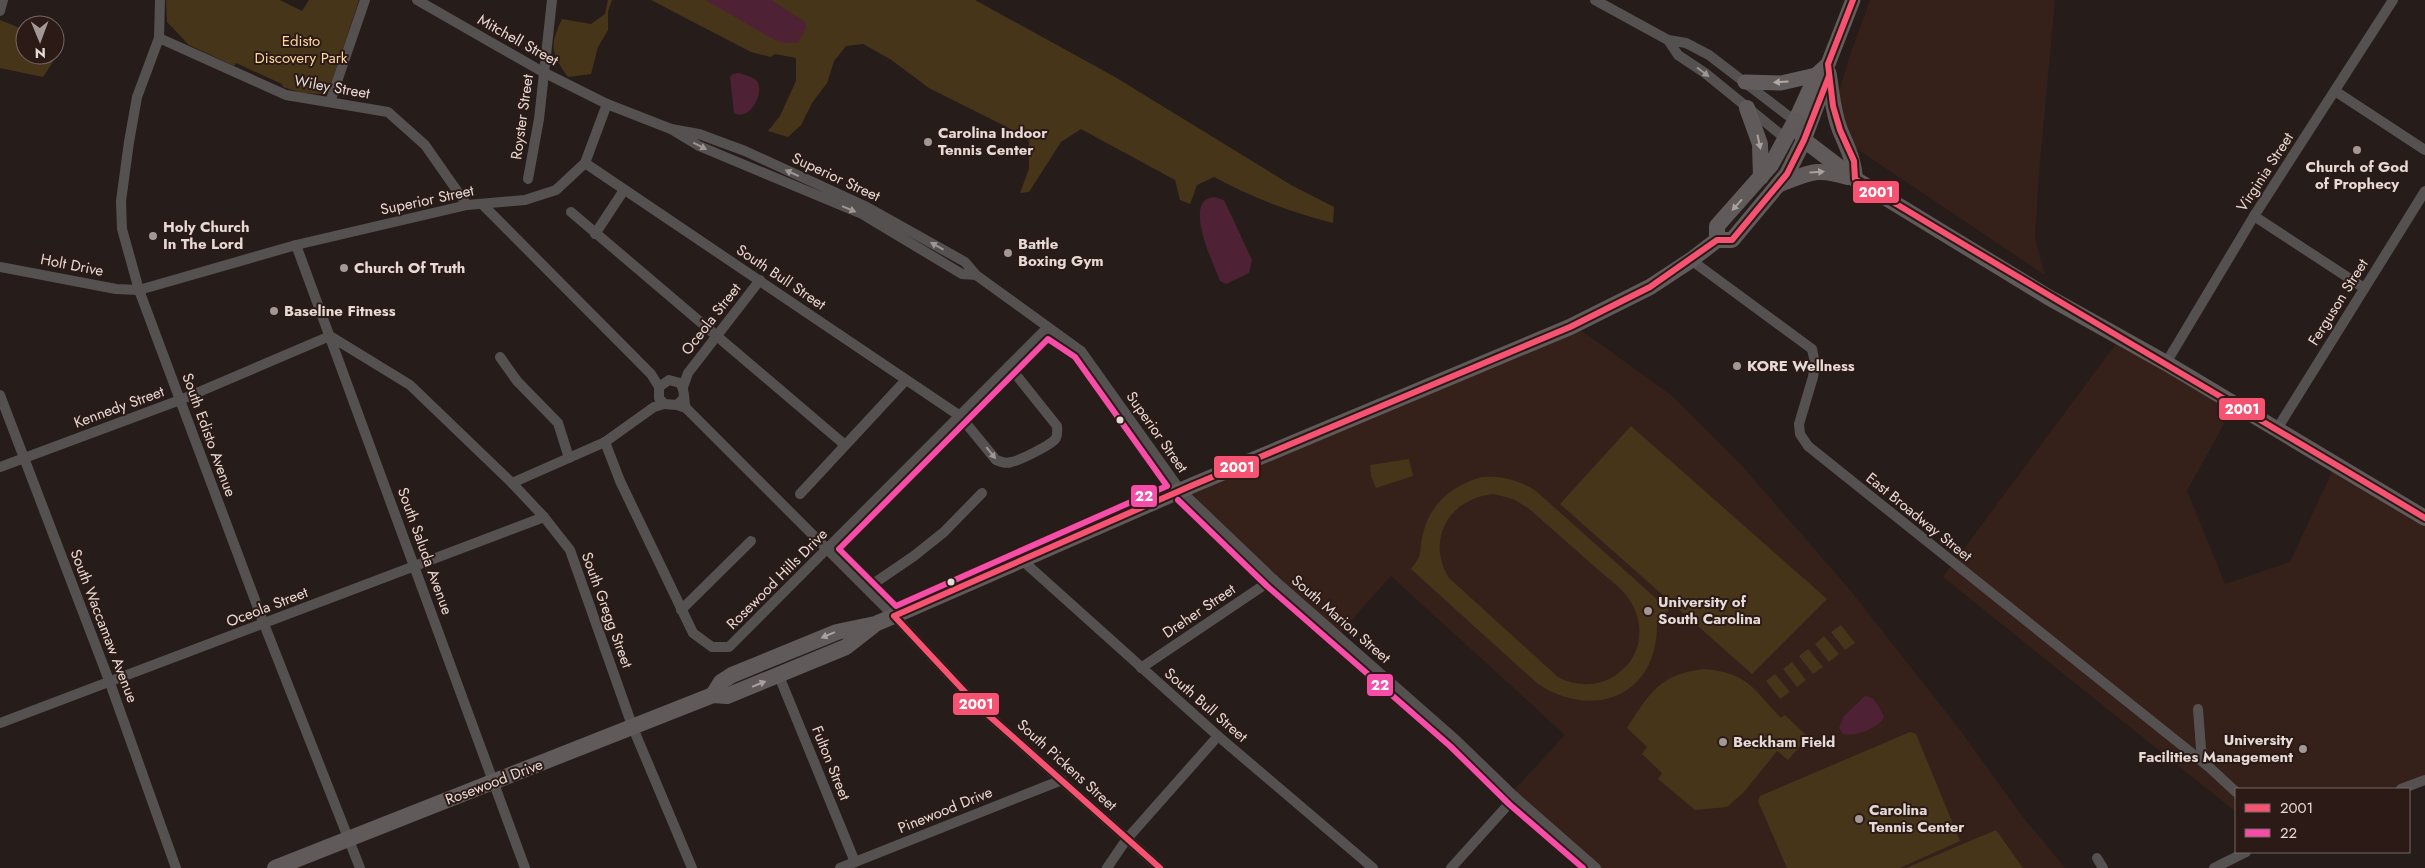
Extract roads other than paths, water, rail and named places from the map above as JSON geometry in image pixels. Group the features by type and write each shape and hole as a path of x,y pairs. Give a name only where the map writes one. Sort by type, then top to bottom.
{"main road":[{"name":"Rosewood Drive","path":"712,695 721,682 732,675 837,632 875,624 1180,490 1570,327 1650,287 1691,260 1716,240 1732,240 1787,174 1804,140 1824,72 1853,0"},
{"name":"Rosewood Drive","path":"1716,240 1718,226 1771,165 1824,72"},
{"path":"1745,82 1782,83 1824,72 1840,130 1854,161 1855,179"},
{"path":"1747,108 1760,144 1761,177"},
{"path":"1795,121 1804,140 1855,179 2048,297 2166,363 2425,518"},
{"path":"1785,138 1804,140"},
{"path":"1780,184 1814,171 1829,171 1855,179"},
{"name":"Rosewood Drive","path":"275,868 633,728 712,695 727,696 779,676 846,647 875,624"}],"street":[{"path":"0,11 3,0"},
{"name":"South Edisto Avenue","path":"160,0 159,38 137,96 121,201 122,230 139,290 180,400 264,624 360,868"},
{"path":"330,102 366,0"},
{"name":"Mitchell Street","path":"418,0 543,72 607,104"},
{"name":"Royster Street","path":"528,180 538,119 552,0"},
{"path":"1595,0 1668,40 1686,43 1708,55 1795,121"},
{"name":"Virginia Street","path":"2166,363 2254,216 2336,92 2393,0"},
{"name":"Wiley Street","path":"159,38 286,95 388,112 425,145 467,205"},
{"path":"1668,40 1678,55 1705,73 1785,138"},
{"path":"2336,92 2425,150"},
{"name":"Superior Street","path":"139,290 296,245 467,205 525,200 556,190 585,163 607,104 671,129 699,134 740,149 866,206 965,262 976,275 1081,352 1180,490"},
{"name":"South Bull Street","path":"585,163 760,280 905,381 960,416"},
{"path":"595,234 624,190"},
{"name":"Ferguson Street","path":"2277,429 2425,191"},
{"path":"482,204 654,377 671,384 682,404 894,616"},
{"path":"571,212 716,338 845,445"},
{"path":"2254,216 2364,288"},
{"name":"South Saluda Avenue","path":"296,245 525,868"},
{"name":"East Broadway Street","path":"1691,260 1812,349 1813,377 1799,424 1800,434 1808,446 2209,767 2235,791"},
{"name":"Holt Drive","path":"0,267 116,288 139,290"},
{"name":"Oceola Street","path":"671,384 686,376 760,280"},
{"name":"Rosewood Hills Drive","path":"605,442 620,481 693,634 712,647 729,647 1047,328"},
{"name":"Kennedy Street","path":"0,467 180,400 330,336"},
{"name":"South Gregg Street","path":"330,336 410,385 512,483 544,517 570,550 633,728 692,868"},
{"path":"500,357 517,381 558,424 569,458"},
{"path":"960,416 996,460 1004,463 1012,462 1051,444 1056,439 1057,426 1009,366"},
{"path":"800,494 905,381"},
{"path":"512,483 605,442 659,403 671,384"},
{"name":"South Waccamaw Avenue","path":"0,395 110,683 176,868"},
{"path":"659,403 682,404"},
{"name":"South Marion Street","path":"1180,490 1274,579 1456,740 1516,797 1596,868"},
{"path":"867,588 914,556 944,532 982,493"},
{"name":"Oceola Street","path":"0,723 110,683 544,517"},
{"path":"681,610 751,541"},
{"name":"South Bull Street","path":"1022,561 1218,736 1373,868"},
{"name":"Dreher Street","path":"1141,668 1274,579"},
{"name":"South Pickens Street","path":"894,616 978,706 1062,780 1126,840 1160,868"},
{"name":"Fulton Street","path":"779,676 855,862"},
{"name":"East Broadway Street","path":"2198,708 2201,749 2209,767"},
{"path":"1107,868 1126,840 1218,736"},
{"name":"Pinewood Drive","path":"840,868 1062,780"},
{"path":"2404,788 2425,780"},
{"path":"1451,868 1516,797"},
{"path":"2218,867 2244,853"},
{"path":"2097,858 2104,868"}],"place":[{"name":"Carolina Indoor Tennis Center","path":"928,142"},
{"name":"Church of God of Prophecy","path":"2357,150"},
{"name":"Holy Church In The Lord","path":"153,236"},
{"name":"Battle Boxing Gym","path":"1008,253"},
{"name":"Church Of Truth","path":"344,268"},
{"name":"Baseline Fitness","path":"274,311"},
{"name":"KORE Wellness","path":"1737,366"},
{"name":"University of South Carolina","path":"1648,611"},
{"name":"Beckham Field","path":"1723,742"},
{"name":"University Facilities Management","path":"2303,749"},
{"name":"Carolina Tennis Center","path":"1859,819"}],"park label":[{"name":"Edisto Discovery Park","path":"301,50"}]}
